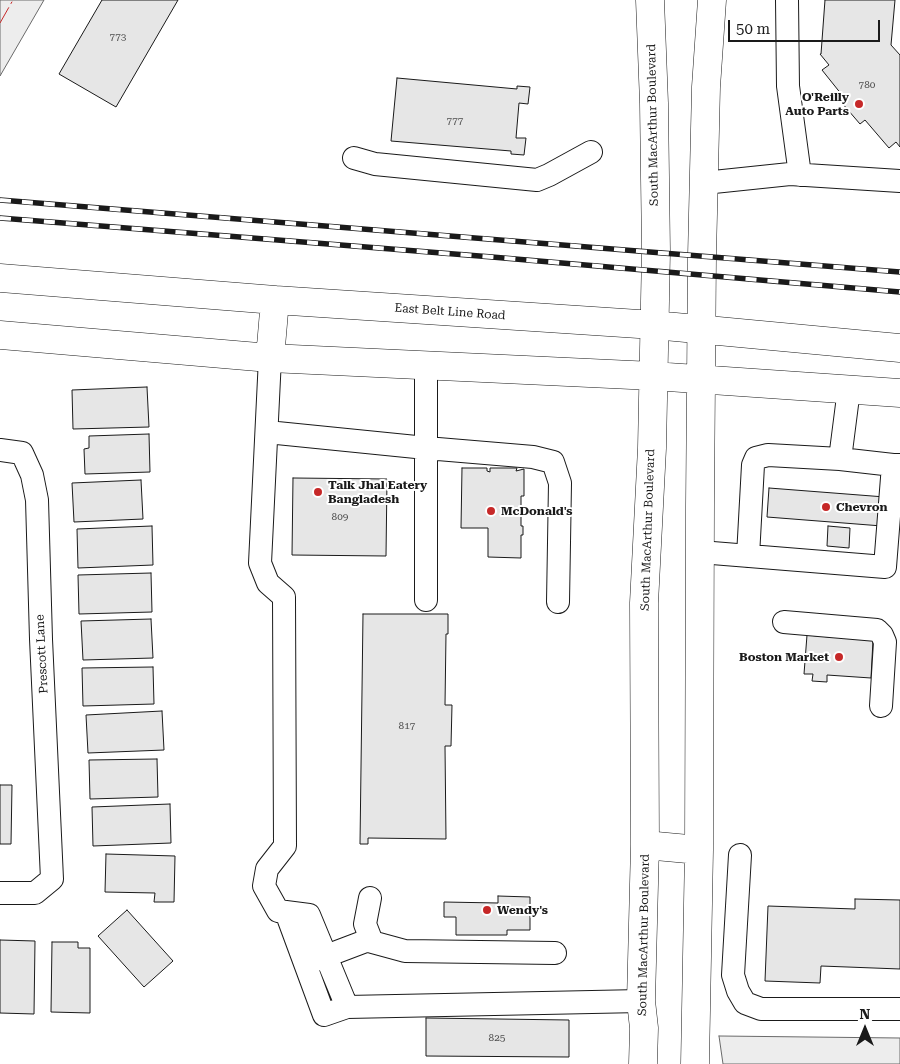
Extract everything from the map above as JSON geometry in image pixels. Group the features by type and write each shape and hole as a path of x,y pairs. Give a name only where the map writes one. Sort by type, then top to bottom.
{"main road":[{"name":"South MacArthur Boulevard","path":"643,1062 644,1028 641,1001 645,845 644,603 651,458 656,252 654,103 650,0"},
{"path":"695,1061 699,850 701,380 704,183 706,87 712,0"},
{"name":"East Belt Line Road","path":"0,278 275,300 654,325 900,348"},
{"path":"270,358 275,300"},
{"path":"0,335 270,358 653,376 900,393"},
{"path":"645,845 699,850"}],"street":[{"path":"787,0 788,86 795,175"},
{"path":"354,158 375,164 537,180 591,152"},
{"path":"704,183 795,175 900,181"},
{"path":"270,358 260,563 268,583 284,597 285,846 267,868 264,886 278,911 309,915 347,1007"},
{"path":"426,366 426,600"},
{"path":"840,459 849,389"},
{"path":"267,432 533,457 554,462 560,483 558,602"},
{"name":"Prescott Lane","path":"0,450 22,453 32,475 37,500 41,639 52,879 35,893 0,893"},
{"path":"700,552 748,556 884,566 896,465 840,459 768,455 756,458 753,465 748,556"},
{"path":"784,622 877,630 885,642 881,706"},
{"path":"740,855 733,975 745,1003 761,1009 900,1009"},
{"path":"370,898 364,924 372,942 405,951 555,953"},
{"path":"286,912 324,1015 347,1007 641,1001"},
{"path":"305,964 371,939"}],"shaded area":[{"path":"0,0 44,0 0,76"},
{"path":"719,1036 900,1038 900,1064 723,1064"}],"building":[{"path":"102,0 178,0 116,107 59,74"},
{"path":"825,0 895,0 891,45 900,55 900,147 896,142 889,148 865,120 860,124 842,103 846,100 822,70 829,65 820,54"},
{"path":"397,78 517,89 517,86 530,87 528,104 519,103 516,138 526,138 524,155 511,154 511,151 391,141"},
{"path":"147,387 149,427 73,429 72,390"},
{"path":"149,434 150,472 85,474 84,449 89,448 89,436"},
{"name":"McDonald's","path":"462,468 487,468 487,471 490,472 490,468 517,468 516,471 524,469 524,496 521,496 521,526 523,526 523,535 521,535 521,558 488,557 488,528 461,528"},
{"path":"293,478 387,479 386,556 292,555"},
{"path":"141,480 143,519 74,522 72,483"},
{"name":"Chevron","path":"769,488 885,497 882,526 767,517"},
{"path":"152,526 153,565 78,568 77,529"},
{"path":"828,526 850,528 849,548 827,546"},
{"path":"151,573 152,612 79,614 78,575"},
{"path":"363,614 448,614 445,705 452,705 451,746 445,746 446,839 368,838 368,844 360,844"},
{"path":"151,619 153,658 83,660 81,621"},
{"name":"Boston Market","path":"831,631 873,640 871,678 827,675 827,682 812,681 813,674 804,674 807,635 830,637"},
{"path":"153,667 154,704 83,706 82,668"},
{"path":"162,711 164,750 88,753 86,715"},
{"path":"157,759 158,797 90,799 89,760"},
{"path":"0,785 12,785 11,844 0,844"},
{"path":"170,804 171,843 93,846 92,807"},
{"path":"106,854 175,856 174,902 154,902 155,893 105,892"},
{"name":"Wendy's","path":"498,896 530,897 530,930 507,930 507,935 456,935 456,917 444,917 444,902 498,903"},
{"path":"855,899 900,900 900,969 821,966 820,983 765,981 768,906 855,909"},
{"path":"127,910 173,961 144,987 98,936"},
{"path":"0,940 35,941 34,1014 0,1013"},
{"path":"52,942 78,942 78,948 90,948 90,1013 51,1012"},
{"path":"426,1018 569,1020 569,1057 426,1056"}],"railway":[{"path":"0,200 900,272"},
{"path":"0,218 900,292"}],"power":[{"path":"0,23 13,0"}],"place":[{"name":"O'Reilly Auto Parts","path":"859,104"},
{"name":"Talk Jhal Eatery Bangladesh","path":"318,492"},
{"name":"Chevron","path":"826,507"},
{"name":"McDonald's","path":"491,511"},
{"name":"Boston Market","path":"839,657"},
{"name":"Wendy's","path":"487,910"}]}
